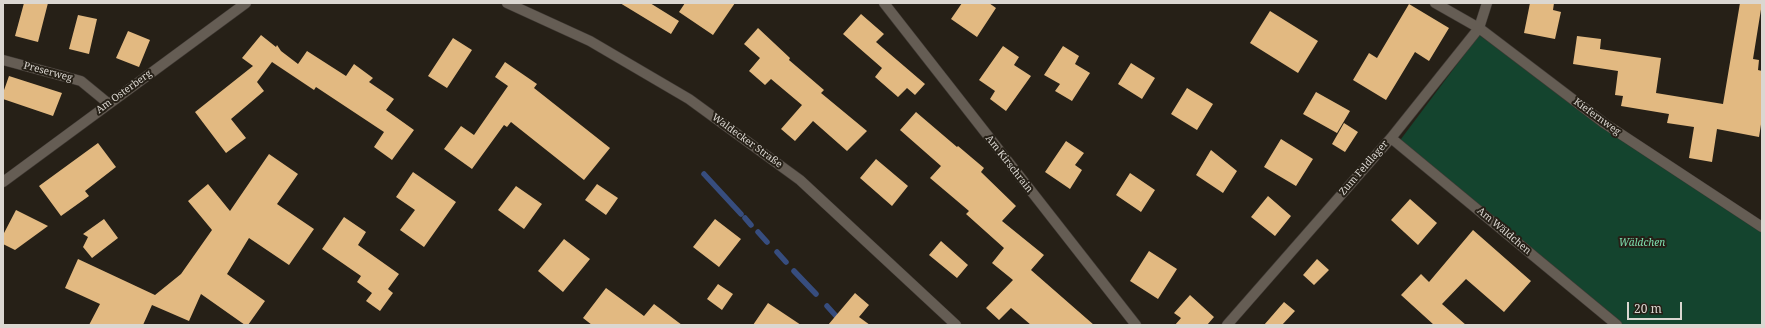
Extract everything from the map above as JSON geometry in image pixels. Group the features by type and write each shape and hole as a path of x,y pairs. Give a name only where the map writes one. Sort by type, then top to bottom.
{"street":[{"name":"Am Osterberg","path":"3,182 246,3"},
{"name":"Waldecker Straße","path":"507,3 590,41 689,99 800,180 956,325"},
{"name":"Am Kirschrain","path":"884,3 1136,325"},
{"name":"Kiefernweg","path":"1434,3 1479,28 1604,122 1762,227"},
{"name":"Zum Feldlager","path":"1227,325 1391,138 1479,28 1487,3"},
{"name":"Preserweg","path":"3,60 81,81 109,104"},
{"name":"Am Wäldchen","path":"1391,138 1617,325"}],"green space":[{"name":"Wäldchen","path":"1479,35 1604,123 1762,227 1762,325 1617,325 1398,143"}],"building":[{"path":"24,3 48,3 38,42 15,36"},
{"path":"620,3 650,3 679,21 671,34"},
{"path":"685,3 735,3 713,35 679,12"},
{"path":"962,3 989,3 996,8 977,37 951,19"},
{"path":"1530,3 1554,3 1553,10 1561,12 1555,39 1524,33"},
{"path":"1740,3 1762,3 1753,59 1759,60 1758,70 1762,71 1762,118 1759,137 1717,129 1712,162 1689,158 1694,127 1667,123 1669,114 1621,106 1623,96 1615,95 1618,71 1573,64 1577,36 1601,39 1600,49 1661,58 1656,93 1723,104"},
{"path":"1409,4 1449,28 1429,61 1415,52 1386,100 1353,80 1369,53 1377,58"},
{"path":"1270,11 1318,41 1298,73 1250,43"},
{"path":"861,14 884,34 876,42 925,84 915,95 907,88 898,97 875,77 882,68 843,34"},
{"path":"78,15 97,19 89,54 69,49"},
{"path":"758,28 790,58 789,60 824,90 821,93 867,131 847,151 813,121 795,141 781,129 802,105 771,79 765,85 749,71 760,58 744,44"},
{"path":"128,31 150,40 139,67 116,58"},
{"path":"261,35 276,47 277,45 281,51 298,64 307,51 346,76 354,64 373,78 369,82 394,99 386,110 414,130 392,160 374,147 384,132 316,87 314,90 272,62 257,82 264,91 231,119 246,138 226,153 195,112 253,66 242,58"},
{"path":"453,38 472,50 447,88 428,76"},
{"path":"1003,46 1019,57 1014,65 1031,76 1006,111 990,99 995,91 979,80"},
{"path":"1063,46 1079,56 1075,64 1090,73 1072,101 1055,91 1060,84 1044,75"},
{"path":"505,62 537,84 534,88 610,148 584,180 511,122 507,127 504,125 472,169 444,149 461,126 474,135 508,86 495,77"},
{"path":"1131,63 1155,78 1142,99 1118,84"},
{"path":"9,76 62,93 53,116 3,99 3,93"},
{"path":"1187,88 1213,104 1197,130 1171,114"},
{"path":"1316,92 1350,111 1337,133 1303,114"},
{"path":"916,112 984,168 981,172 1016,206 1002,221 1044,255 1031,270 1094,325 1031,325 1011,308 999,320 986,308 1013,280 992,263 1004,248 966,214 969,211 930,178 941,166 900,130"},
{"path":"1344,123 1358,132 1345,152 1332,144"},
{"path":"1281,139 1313,159 1296,186 1264,167"},
{"path":"1066,141 1084,153 1075,165 1082,170 1070,189 1045,172"},
{"path":"98,143 116,167 85,191 89,196 61,216 39,186"},
{"path":"1211,150 1237,171 1223,193 1196,175"},
{"path":"269,154 298,174 277,204 314,229 289,265 249,238 227,274 265,301 248,325 245,325 201,294 189,321 152,305 143,325 89,325 100,304 65,288 78,259 155,295 181,274 212,230 188,201 208,184 230,211"},
{"path":"876,159 908,186 892,206 860,178"},
{"path":"413,172 456,202 424,247 400,230 415,210 396,197"},
{"path":"1130,173 1155,190 1141,212 1116,195"},
{"path":"597,184 618,198 606,215 585,200"},
{"path":"516,186 542,204 524,229 498,210"},
{"path":"1268,196 1291,216 1275,236 1251,217"},
{"path":"1410,199 1437,223 1418,245 1391,220"},
{"path":"16,210 48,226 15,250 3,244 3,235"},
{"path":"344,217 366,232 358,245 399,274 388,289 393,293 380,311 366,301 372,293 357,282 361,276 322,249"},
{"path":"104,219 118,238 92,258 83,247 88,237 83,234"},
{"path":"715,219 741,239 719,267 693,247"},
{"path":"1473,230 1531,281 1504,312 1466,279 1442,304 1466,325 1434,325 1401,295 1421,274 1429,282"},
{"path":"564,239 590,259 563,292 538,271"},
{"path":"941,241 968,265 957,278 929,255"},
{"path":"1149,251 1177,269 1158,299 1130,281"},
{"path":"1317,259 1329,270 1314,285 1303,275"},
{"path":"718,284 733,294 722,310 707,299"},
{"path":"606,288 644,316 654,304 682,325 592,325 583,318"},
{"path":"855,293 869,305 859,317 870,325 828,325"},
{"path":"1190,295 1214,317 1207,325 1175,325 1181,318 1174,313"},
{"path":"1284,302 1295,311 1282,325 1264,325"},
{"path":"768,303 801,325 753,325"}],"waterway":[{"path":"704,174 741,214"},
{"path":"745,218 751,225"},
{"path":"758,232 767,242"},
{"path":"777,252 786,262"},
{"path":"794,271 816,294"},
{"path":"827,306 836,316"}]}
